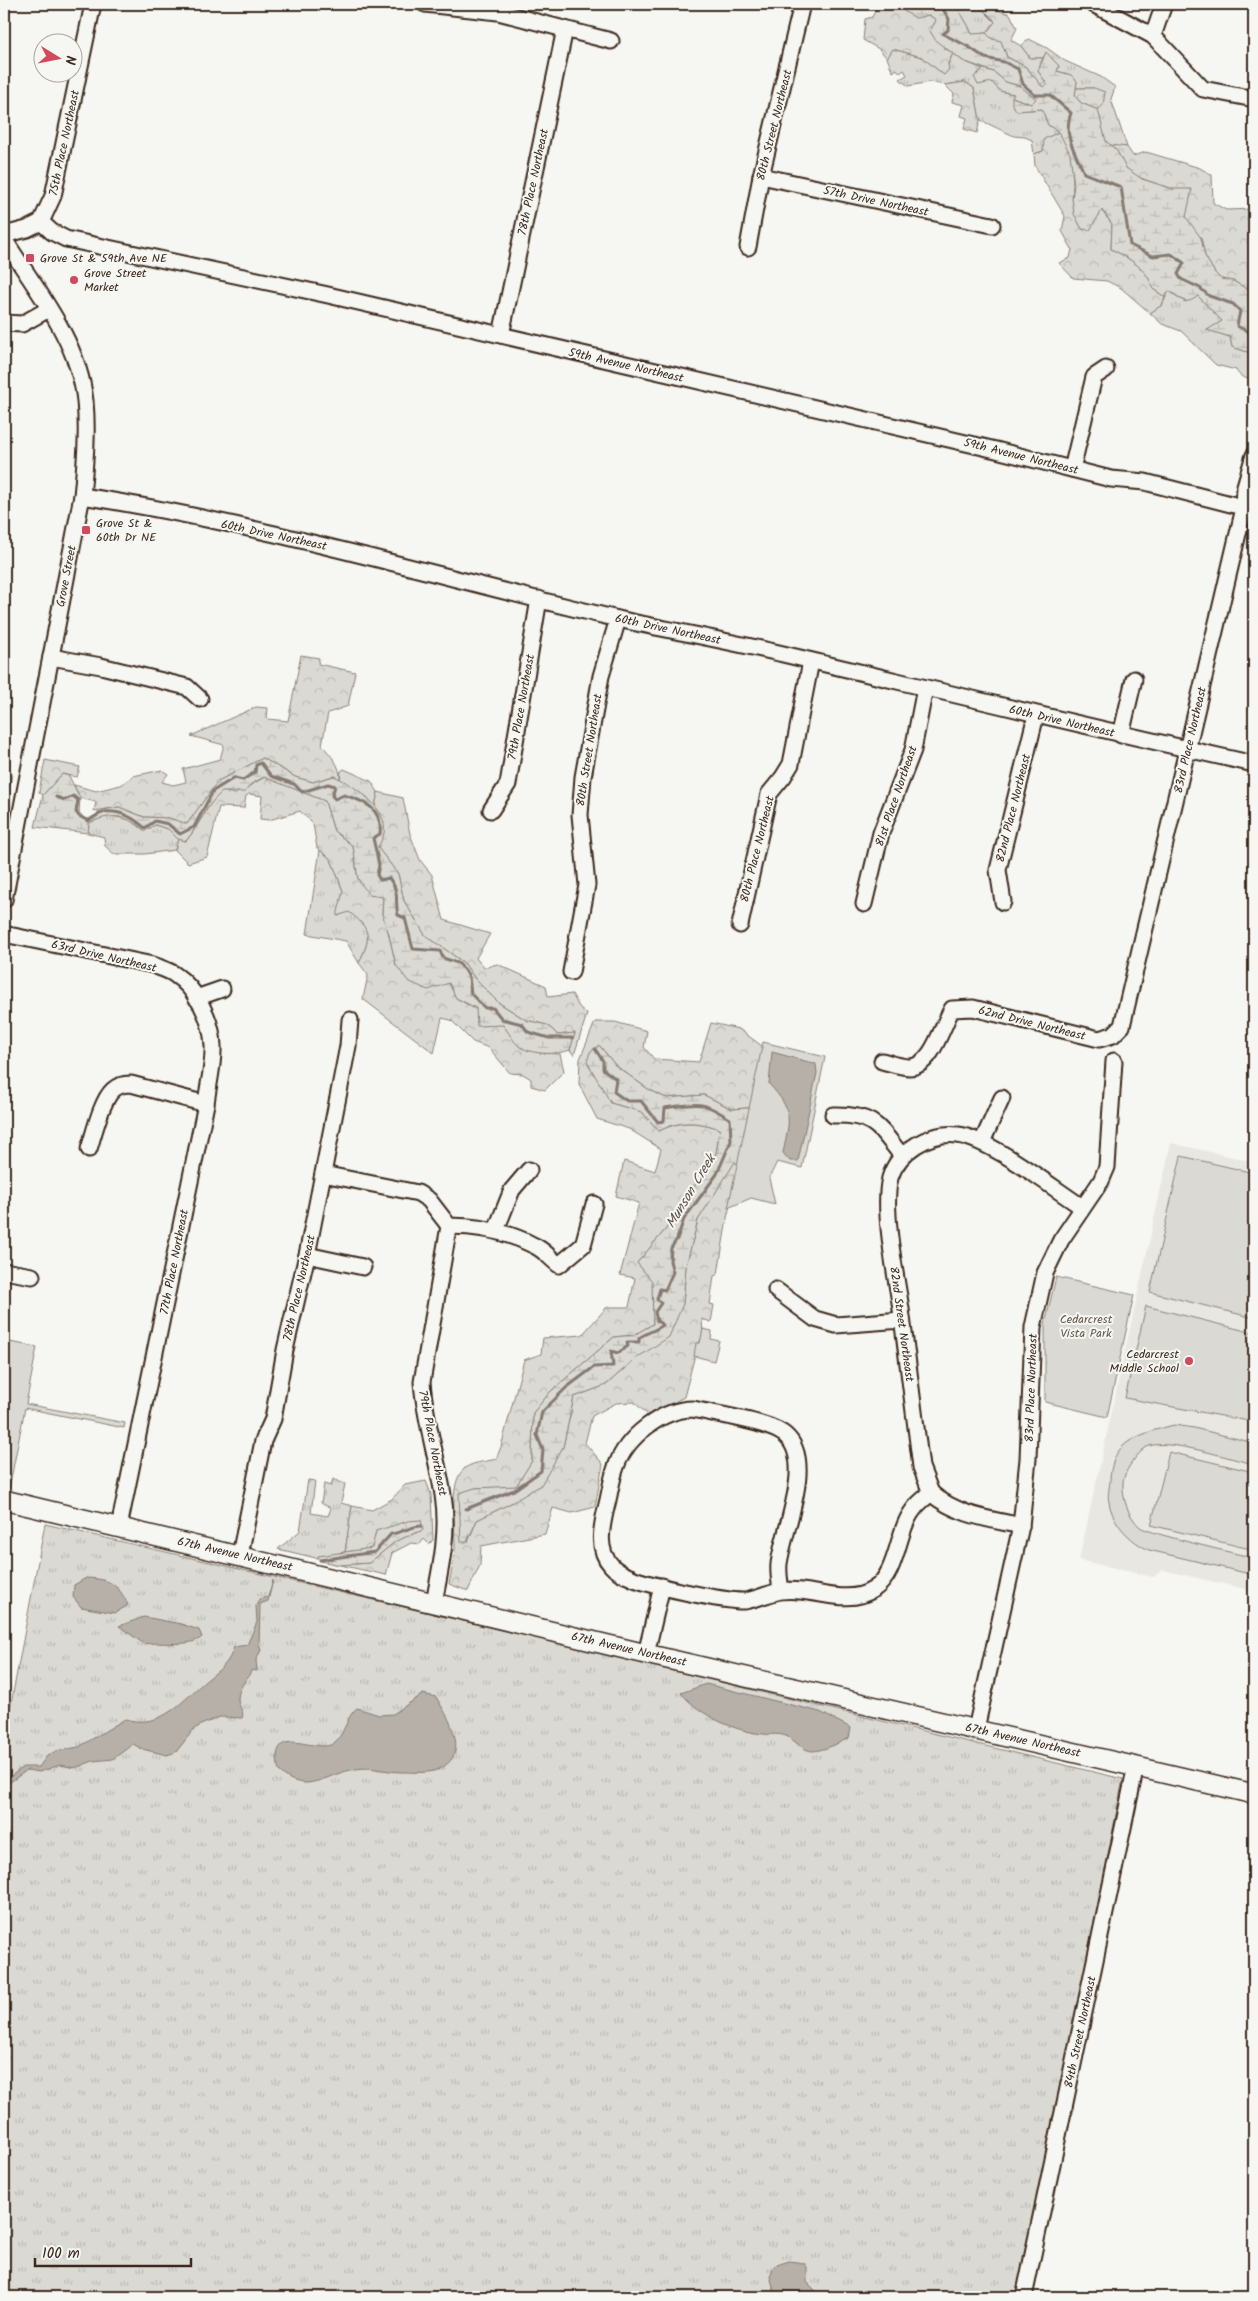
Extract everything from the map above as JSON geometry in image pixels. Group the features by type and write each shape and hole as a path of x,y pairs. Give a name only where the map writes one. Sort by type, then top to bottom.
{"main road":[{"name":"67th Avenue Northeast","path":"4,1500 240,1555 646,1654 1254,1794"}],"street":[{"name":"75th Place Northeast","path":"42,222 53,196 94,4"},
{"path":"425,4 498,12 611,41"},
{"name":"80th Street Northeast","path":"748,246 761,176 802,4"},
{"path":"1093,4 1153,36 1204,89 1254,99"},
{"path":"1153,36 1164,4"},
{"name":"78th Place Northeast","path":"501,335 565,29"},
{"name":"57th Drive Northeast","path":"761,176 992,225"},
{"path":"4,234 27,229 42,222"},
{"name":"59th Avenue Northeast","path":"42,222 52,232 66,239 328,295 1111,478 1145,482 1249,509"},
{"name":"Grove Street","path":"4,239 49,309 74,357 85,400 86,452 82,496 4,900"},
{"path":"4,323 22,324 49,309"},
{"path":"1072,469 1094,378 1106,369"},
{"name":"83rd Place Northeast","path":"1122,1026 1188,749 1249,509 1245,486 1254,454"},
{"name":"60th Drive Northeast","path":"82,496 124,502 307,542 618,619 811,661 1121,735 1254,764"},
{"name":"79th Place Northeast","path":"491,810 508,784 539,599"},
{"name":"80th Street Northeast","path":"571,972 587,885 580,814 583,777 601,676 618,619"},
{"path":"51,657 101,666 188,687 200,698"},
{"name":"80th Place Northeast","path":"740,925 769,794 791,764 811,661"},
{"path":"1121,735 1134,679"},
{"name":"81st Place Northeast","path":"864,904 881,833 913,750 925,688"},
{"name":"82nd Place Northeast","path":"1003,902 998,870 1036,714"},
{"name":"63rd Drive Northeast","path":"4,934 153,965 174,974 189,987 196,998"},
{"path":"196,998 222,989"},
{"name":"77th Place Northeast","path":"119,1527 206,1104 213,1047 209,1023 196,998"},
{"name":"62nd Drive Northeast","path":"882,1061 910,1067 923,1062 932,1053 952,1009 973,1008 1099,1039 1112,1035 1122,1026"},
{"name":"78th Place Northeast","path":"240,1555 263,1441 273,1419 285,1350 307,1255 348,1046 350,1020"},
{"name":"83rd Place Northeast","path":"976,1729 1021,1526 1028,1459 1032,1327 1045,1273 1061,1240 1101,1181 1107,1167 1114,1061"},
{"path":"88,1150 106,1100 113,1090 121,1085 131,1084 206,1104"},
{"path":"982,1142 1002,1098"},
{"path":"832,1115 855,1114 876,1124 902,1156 922,1141 938,1136 958,1135 982,1142 1082,1207"},
{"name":"82nd Street Northeast","path":"902,1156 891,1176 886,1196 921,1467 930,1493"},
{"path":"496,1230 512,1190 528,1170"},
{"path":"323,1174 418,1193 429,1200 449,1226 474,1226 496,1230 537,1247 559,1265 583,1245 594,1204"},
{"name":"79th Place Northeast","path":"434,1602 444,1539 444,1504 424,1406 422,1382 449,1226"},
{"path":"307,1255 363,1267"},
{"path":"4,1271 32,1276"},
{"path":"776,1290 815,1320 836,1326 902,1320"},
{"path":"781,1591 779,1564 799,1474 798,1457 792,1443 785,1435 767,1426 693,1409 680,1409 658,1418 628,1446 616,1467 601,1533 605,1555 611,1565 631,1578 662,1586 743,1601 781,1591 842,1597 856,1596 880,1584 888,1572 903,1530 914,1509 930,1493 944,1505 960,1512 1021,1526"},
{"path":"646,1654 662,1586"},
{"name":"84th Street Northeast","path":"1024,2297 1136,1766"}],"shaded area":[{"path":"772,1052 816,1064 817,1073 798,1161 790,1161 783,1153 788,1116 783,1101 769,1084"},
{"name":"Cedarcrest Middle School","path":"1171,1143 1254,1162 1254,1591 1163,1570 1153,1577 1079,1560"},
{"path":"86,1578 107,1581 112,1584 120,1592 128,1605 115,1613 81,1607 73,1597 74,1585"},
{"path":"273,1580 268,1601 260,1604 259,1645 261,1650 256,1660 257,1671 252,1670 238,1695 238,1702 243,1713 242,1718 220,1717 203,1724 194,1729 176,1752 167,1755 142,1749 133,1744 113,1759 93,1761 75,1768 60,1765 39,1772 27,1770 9,1783 4,1783 4,1778 11,1776 23,1767 39,1767 47,1756 56,1751 79,1747 125,1719 150,1720 161,1717 171,1711 224,1666 230,1658 234,1647 247,1645 257,1622 256,1606 259,1599 268,1597"},
{"path":"144,1617 181,1624 199,1630 202,1637 183,1643 144,1644 119,1626"},
{"path":"706,1684 820,1712 851,1728 849,1738 827,1748 809,1751 783,1735 763,1734 730,1726 698,1709 681,1693"},
{"path":"423,1694 436,1697 451,1725 454,1735 456,1745 454,1754 449,1762 439,1769 431,1772 396,1772 362,1768 345,1771 308,1783 289,1779 279,1771 277,1755 280,1747 287,1743 296,1742 327,1746 338,1739 357,1708 379,1715 393,1714"},
{"path":"789,2261 804,2263 807,2267 807,2282 822,2297 776,2297 770,2276 774,2266"}],"green space":[{"path":"879,4 900,4 905,12 929,15 936,20 944,48 953,53 948,64 949,69 944,75 922,57 893,49 887,58 879,49 863,40 865,19 872,17"},
{"path":"900,4 955,4 972,34 986,33 992,39 1001,41 1007,57 1026,67 1043,87 1047,84 1038,71 1046,52 1059,66 1057,71 1071,75 1077,81 1075,96 1081,103 1098,110 1106,141 1117,151 1126,168 1142,179 1173,189 1192,189 1186,217 1201,238 1205,256 1215,273 1221,279 1233,281 1254,293 1254,354 1232,347 1230,337 1207,330 1222,321 1198,296 1190,301 1186,301 1169,291 1165,297 1153,289 1147,276 1137,265 1111,249 1112,224 1102,210 1090,230 1082,229 1074,214 1072,198 1074,185 1070,154 1059,132 1048,125 1042,109 1017,111 1012,105 1012,97 1031,104 1036,99 1020,86 1006,82 994,72 963,61 936,41 930,31 936,20 929,15 916,18 905,12"},
{"path":"955,4 977,4 995,22 986,33 972,35"},
{"path":"981,4 993,4 997,10 1010,14 1017,28 1011,40 1021,46 1030,58 1043,58 1038,71 1047,84 1043,87 1026,67 1007,57 1001,42 992,39 986,33 995,22 992,17 980,8"},
{"path":"1029,39 1047,48 1065,61 1101,77 1115,87 1111,99 1127,147 1112,146 1107,143 1101,129 1098,114 1098,110 1103,105 1094,88 1076,88 1077,81 1071,75 1057,71 1059,66 1046,53 1043,58 1030,58 1021,46"},
{"path":"893,49 922,57 944,75 953,53 963,61 983,69 974,77 992,82 1000,91 1014,94 1017,111 1042,109 1048,125 1059,132 1045,139 1043,151 1034,154 1032,140 1014,136 980,120 974,88 965,82 945,85 930,82 908,86 900,79 907,75 904,70 900,73 897,69 893,72 887,58"},
{"path":"983,69 994,72 1006,82 1020,86 1037,99 1031,104 1012,97 1014,94 1000,91 992,82 978,85 974,77"},
{"path":"965,82 974,88 980,120 977,133 964,129 967,118 961,116 964,105 952,102 954,94 945,85"},
{"path":"1076,88 1094,88 1105,92 1103,105 1098,110 1081,103 1075,96"},
{"path":"1059,132 1071,156 1073,202 1077,219 1082,229 1090,229 1101,210 1112,224 1111,249 1137,265 1147,276 1153,289 1165,297 1162,305 1150,313 1121,288 1107,281 1073,278 1059,263 1070,258 1072,249 1062,231 1065,216 1035,166 1034,154 1043,151 1044,139"},
{"path":"1110,145 1127,147 1133,156 1146,152 1200,168 1212,175 1213,203 1226,210 1254,209 1254,293 1233,281 1221,279 1215,273 1205,256 1201,238 1190,225 1173,189 1136,176 1126,168"},
{"path":"1169,291 1185,302 1198,296 1222,321 1208,330 1230,337 1232,347 1254,354 1254,379 1244,378 1236,370 1216,365 1181,331 1162,324 1150,313 1162,305"},
{"path":"301,655 319,658 318,664 355,672 348,706 328,713 322,745 337,765 340,779 333,776 313,782 295,777 263,758 218,781 187,824 169,818 144,817 119,807 94,811 96,802 80,798 74,785 96,791 121,785 133,776 162,770 168,774 162,782 173,785 186,782 183,769 220,759 224,745 191,736 256,707 268,708 267,719 288,721"},
{"path":"263,758 295,777 313,782 334,776 368,798 381,815 384,824 384,835 378,848 398,874 404,901 425,935 464,963 476,980 499,1003 526,1020 547,1025 558,1035 575,1033 570,1050 558,1053 545,1053 526,1050 516,1043 503,1025 477,1026 476,1008 456,998 449,983 428,990 408,981 396,965 382,914 383,897 369,895 358,879 353,846 334,831 325,801 264,777 251,784 245,792 222,792 211,803 186,841 178,839 168,829 155,825 145,831 131,821 118,817 105,818 89,823 88,833 35,827 43,795 62,774 69,776 80,798 79,812 84,818 89,819 103,810 119,807 144,817 169,818 187,824 218,781"},
{"path":"45,760 80,767 77,777 62,774 43,795 39,792"},
{"path":"344,769 371,781 378,792 375,807 367,797 340,779 341,771"},
{"path":"4,770 12,773 4,823"},
{"path":"265,777 325,801 334,831 353,846 358,879 383,897 382,914 396,965 449,983 456,998 503,1025 520,1047 541,1053 560,1054 564,1071 545,1090 531,1086 531,1079 523,1074 510,1073 489,1048 473,1042 451,1020 442,1018 434,1053 363,999 368,975 359,963 366,947 367,935 365,929 357,918 349,912 337,916 343,891 331,859 317,848 313,824 300,811 269,820 260,819 262,796 249,794 246,796 244,808 219,807 207,857 188,863 175,850 178,839 186,841 212,802 222,791 235,794"},
{"path":"378,792 403,798 410,834 420,860 432,875 444,920 490,934 476,958 484,968 497,964 546,986 548,997 572,994 579,1007 587,1014 574,1055 570,1050 575,1033 558,1035 547,1025 526,1020 499,1003 476,980 464,963 425,935 404,901 398,874 378,848 381,814 375,807"},
{"path":"107,815 131,820 145,831 155,825 168,829 178,839 175,850 145,854 114,854 105,846 104,837 88,833 89,823"},
{"path":"320,850 331,859 343,891 338,916 349,911 362,923 368,934 366,947 359,963 346,941 307,934"},
{"path":"595,1022 615,1022 647,1031 644,1047 654,1059 699,1062 711,1023 739,1029 766,1049 762,1107 732,1109 704,1095 666,1098 648,1089 616,1066 599,1045 611,1103 642,1112 659,1131 682,1123 704,1124 720,1129 716,1154 666,1229 637,1263 653,1281 653,1324 634,1335 614,1337 550,1392 533,1413 532,1461 516,1487 475,1488 468,1542 477,1520 513,1502 563,1447 574,1397 606,1385 635,1359 683,1304 686,1266 698,1220 735,1161 739,1166 727,1218 718,1274 714,1276 710,1304 714,1305 711,1322 702,1319 703,1335 697,1347 684,1397 649,1416 634,1402 616,1403 592,1416 585,1443 603,1464 595,1507 572,1513 553,1508 545,1534 481,1546 480,1565 468,1591 449,1584 455,1550 454,1497 458,1477 466,1467 496,1459 501,1447 524,1360 541,1354 543,1338 582,1335 607,1307 629,1307 635,1278 620,1275 639,1203 616,1196 624,1161 655,1171 661,1149 629,1129 597,1119 579,1084 580,1059"},
{"path":"763,1042 825,1057 802,1168 777,1162 769,1178 775,1204 751,1198 728,1208"},
{"path":"599,1045 616,1066 648,1089 666,1098 704,1095 732,1109 762,1107 748,1175 735,1162 698,1220 686,1266 683,1304 669,1337 635,1359 606,1385 574,1397 563,1447 541,1485 477,1520 467,1542 461,1542 459,1493 475,1488 516,1486 532,1461 533,1413 550,1392 614,1337 634,1335 653,1324 652,1281 637,1263 666,1229 716,1154 720,1129 704,1124 681,1123 659,1131 642,1112 611,1103 587,1062 590,1052"},
{"path":"1181,1156 1254,1173 1254,1318 1150,1292"},
{"name":"Cedarcrest Vista Park","path":"1056,1277 1134,1295 1107,1417 1045,1402 1045,1324"},
{"path":"1146,1306 1254,1333 1254,1422 1125,1398"},
{"path":"703,1329 712,1331 711,1339 719,1341 714,1361 694,1356 696,1343 700,1343"},
{"path":"4,1341 37,1347 26,1404 125,1423 124,1428 25,1408 9,1489 4,1487"},
{"path":"1174,1425 1254,1443 1254,1464 1185,1447 1171,1445 1149,1446 1137,1456 1124,1477 1124,1494 1129,1512 1136,1523 1146,1530 1254,1558 1254,1575 1149,1550 1129,1537 1114,1517 1108,1496 1111,1471 1116,1454 1133,1439"},
{"path":"1169,1452 1254,1472 1254,1550 1151,1525"},
{"path":"333,1479 345,1484 341,1503 352,1506 345,1552 316,1558 278,1549 300,1531 308,1480 315,1481 311,1513 328,1516 331,1508 321,1503 324,1484 331,1486"},
{"path":"426,1481 431,1494 433,1540 429,1544 424,1539 420,1544 411,1543 392,1553 386,1575 340,1565 369,1563 396,1541 422,1530 392,1527 376,1531 373,1548 345,1552 352,1506 372,1510 392,1499 405,1485"},
{"path":"421,1520 423,1530 396,1541 369,1563 340,1565 320,1561 318,1556 372,1548 376,1531 408,1521"},
{"path":"45,1524 520,1634 1123,1779 1020,2297 4,2297 4,1741"}],"waterway":[{"path":"940,4 949,19 948,30 943,34 969,47 985,58 1004,62 1018,69 1023,84 1035,95 1050,95 1071,113 1068,129 1069,136 1084,173 1121,187 1130,245 1153,256 1171,254 1184,263 1178,274 1181,279 1200,288 1209,296 1233,304 1240,311 1237,326 1251,333 1254,331"},
{"name":"Munson Creek","path":"56,797 65,800 73,796 78,800 76,812 88,821 103,813 116,812 132,818 145,828 155,821 168,824 180,834 194,827 213,791 234,778 243,780 255,772 256,765 261,763 271,776 294,784 302,792 328,784 335,786 332,796 335,799 344,795 365,803 371,807 378,818 380,834 373,838 379,865 377,875 380,880 389,878 393,883 396,892 398,915 405,918 413,949 440,951 443,958 458,963 469,977 471,994 485,1008 493,1008 502,1019 522,1024 528,1032 549,1038 572,1038"},
{"name":"Munson Creek","path":"466,1509 514,1490 541,1471 543,1450 537,1435 542,1412 566,1388 594,1367 613,1366 611,1351 618,1353 628,1346 627,1342 639,1342 639,1338 663,1325 657,1321 655,1312 661,1303 657,1299 660,1289 665,1290 673,1272 670,1261 671,1248 677,1239 684,1219 717,1174 731,1141 730,1119 712,1108 699,1104 665,1108 664,1121 658,1122 641,1101 627,1101 614,1092 616,1079 603,1069 603,1061 595,1049"},
{"name":"Munson Creek","path":"320,1560 375,1552 391,1534 422,1526"}],"place":[{"name":"Grove St & 59th Ave NE","path":"30,258"},
{"name":"Grove Street Market","path":"74,280"},
{"name":"Grove St & 60th Dr NE","path":"86,530"},
{"name":"Cedarcrest Middle School","path":"1189,1361"}]}
